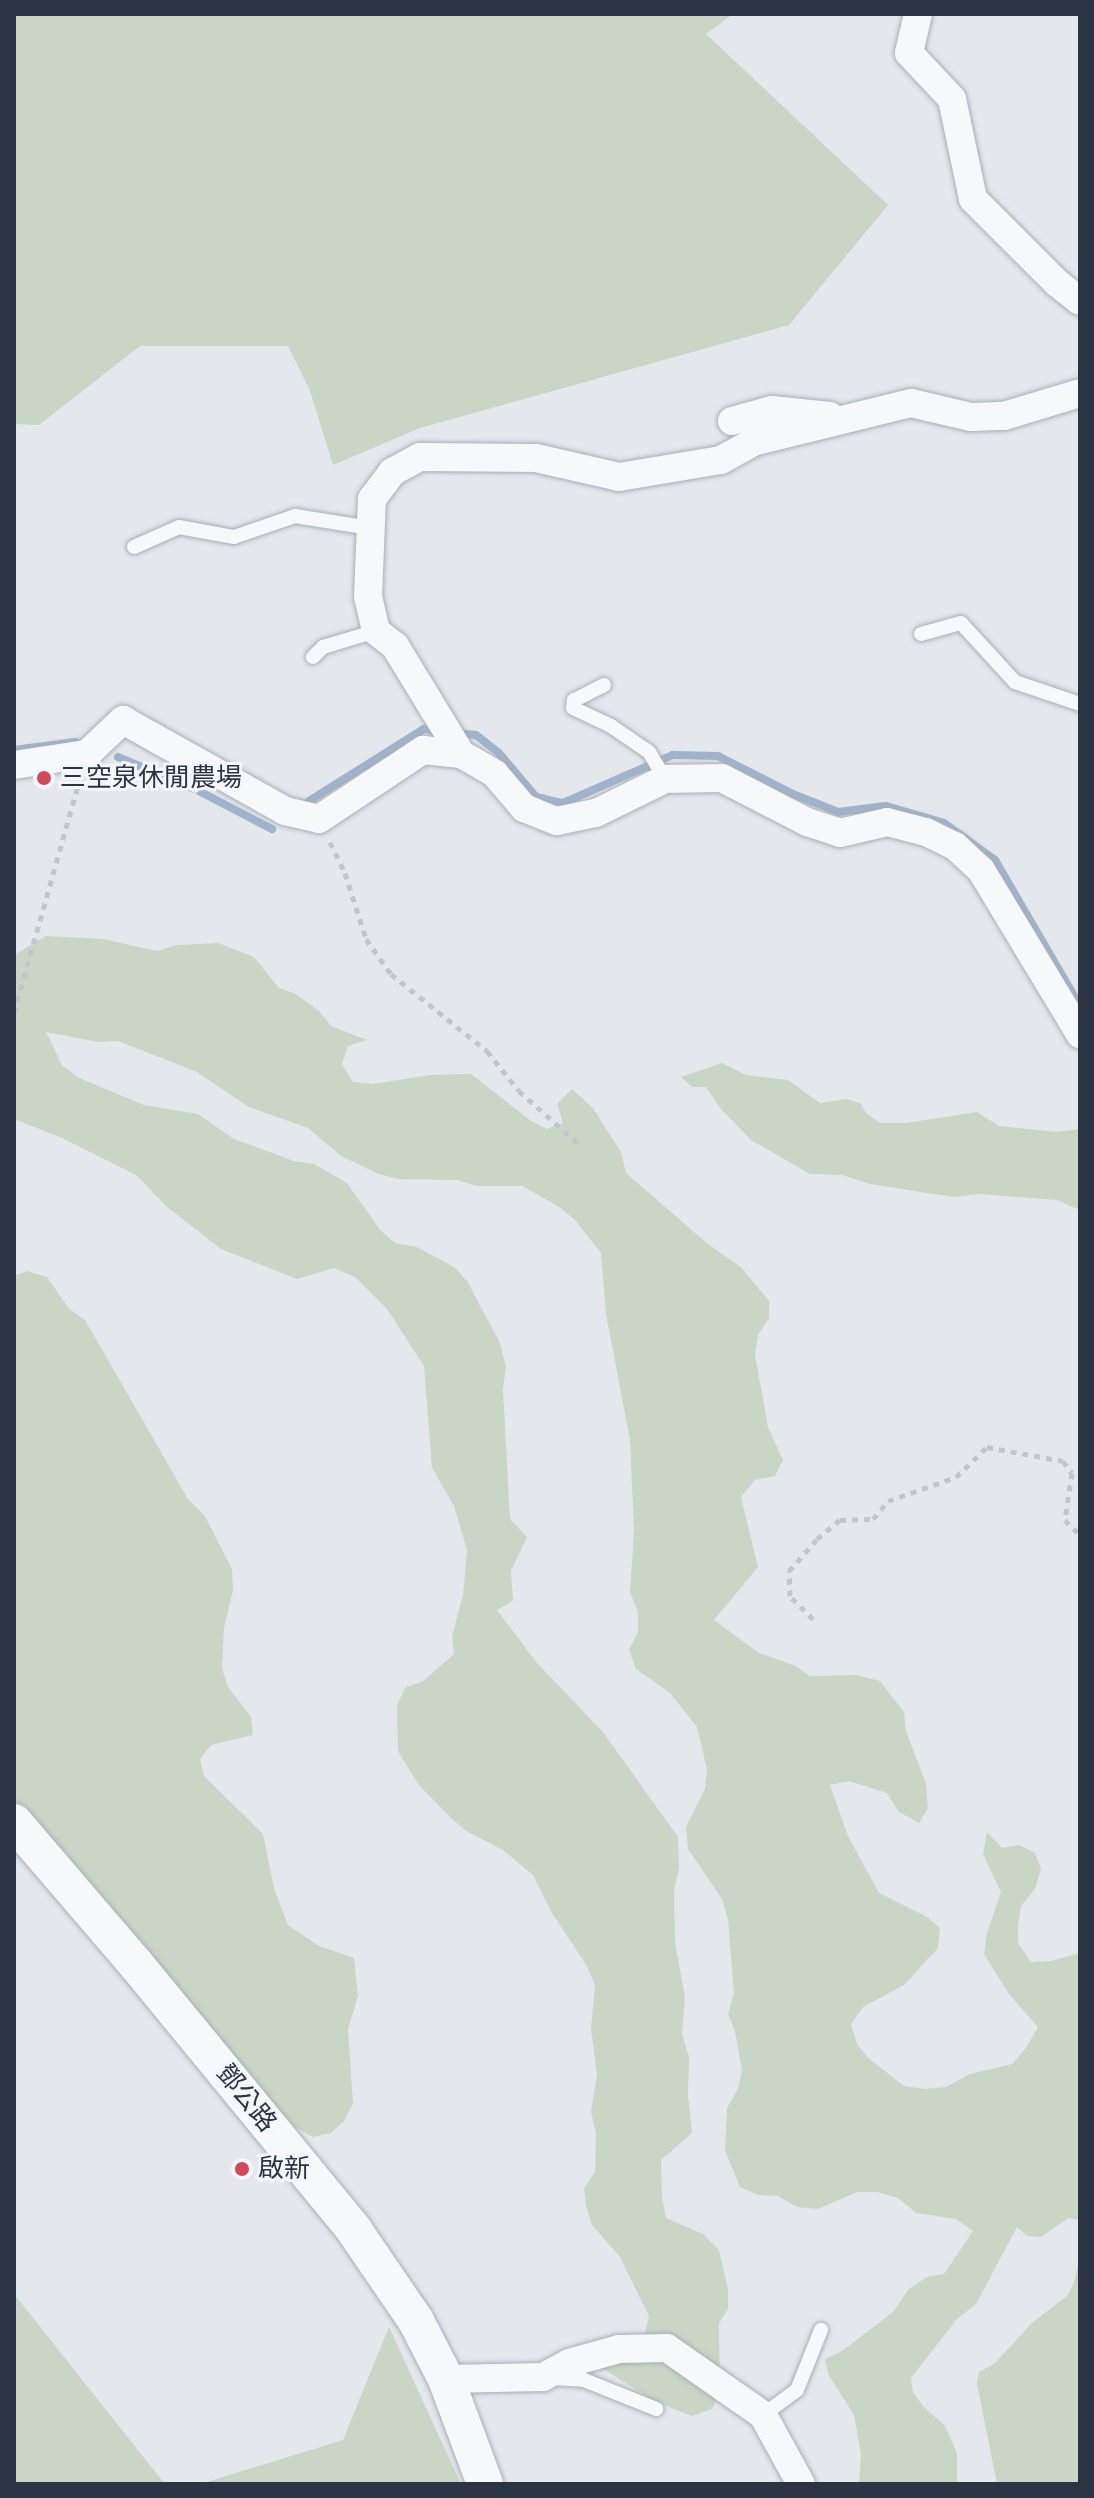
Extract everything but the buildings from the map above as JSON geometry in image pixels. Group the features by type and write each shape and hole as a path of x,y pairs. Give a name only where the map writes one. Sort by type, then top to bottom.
{"street":[{"path":"918,14 909,53 952,99 973,199 1057,283 1080,301"},
{"path":"461,754 395,646 376,631 368,597 372,499 392,472 420,457 536,458 619,477 721,460 753,442 911,403 971,417 1004,416 1080,393"},
{"path":"732,421 772,410 854,418"},
{"path":"14,765 87,754 123,720 285,811 319,819 423,750 461,754 495,774 524,808 557,821 596,813 665,779 722,778 807,822 840,833 887,822 926,832 955,846 981,870 1080,1034"},
{"name":"鄧公路","path":"14,1822 135,1963 354,2230 416,2321 446,2379 485,2484"},
{"path":"446,2379 543,2377 569,2363 619,2349 667,2348 763,2415 801,2484"}],"lane":[{"path":"134,547 179,527 234,537 295,516 370,528"},
{"path":"921,634 961,623 1015,682 1080,704"},
{"path":"313,657 323,647 376,631"},
{"path":"604,685 574,700 573,708 611,726 649,752 665,779"},
{"path":"763,2415 797,2390 821,2330"},
{"path":"543,2377 584,2380 656,2409"}],"path":[{"path":"14,1013 87,754"},
{"path":"319,819 345,873 366,939 391,974 487,1051 519,1091 579,1144"},
{"path":"813,1619 790,1596 789,1571 817,1539 840,1520 873,1519 888,1501 956,1477 987,1447 1063,1461 1072,1473 1065,1520 1080,1535"}],"green space":[{"path":"14,14 733,14 706,34 888,205 789,325 420,428 333,465 310,391 288,346 140,346 39,425 14,424"},
{"path":"46,936 103,939 157,951 177,945 218,943 254,957 279,988 294,993 319,1011 331,1026 367,1040 348,1046 342,1064 353,1082 373,1084 429,1075 471,1074 531,1121 547,1129 563,1123 557,1104 572,1089 593,1108 621,1152 626,1173 709,1245 741,1267 769,1301 769,1318 758,1335 755,1355 768,1427 783,1460 775,1476 755,1480 741,1497 758,1567 714,1620 759,1653 796,1666 810,1676 856,1675 880,1681 904,1712 906,1731 926,1784 928,1808 919,1823 899,1812 887,1793 849,1781 830,1785 848,1836 879,1893 927,1917 940,1928 938,1948 904,1985 863,2007 851,2024 857,2044 868,2058 904,2086 925,2089 946,2087 970,2074 1012,2064 1026,2048 1038,2027 1009,1994 984,1954 987,1933 1001,1892 983,1854 987,1832 1002,1848 1019,1845 1035,1853 1041,1869 1035,1889 1021,1906 1018,1926 1018,1943 1031,1962 1051,1961 1080,1953 1080,2220 1068,2218 1041,2237 1027,2236 1017,2227 976,2304 957,2319 911,2378 913,2392 945,2426 957,2453 957,2480 960,2484 859,2484 861,2454 854,2415 829,2376 825,2359 842,2351 893,2312 909,2289 927,2277 944,2274 973,2231 956,2219 916,2213 898,2198 877,2192 857,2192 818,2209 797,2207 778,2196 759,2195 740,2187 725,2151 727,2108 738,2089 742,2070 735,2031 728,2014 734,1993 728,1919 722,1899 688,1849 686,1827 705,1789 707,1769 697,1727 670,1693 636,1669 629,1650 638,1632 638,1612 630,1592 634,1530 630,1440 606,1314 601,1253 575,1220 558,1206 522,1186 477,1186 457,1180 398,1179 379,1174 341,1156 308,1128 249,1107 197,1072 118,1041 98,1042 46,1032 62,1065 77,1077 144,1105 198,1114 234,1139 294,1161 314,1164 347,1183 380,1230 395,1243 417,1247 454,1267 467,1281 500,1343 506,1367 503,1390 510,1519 527,1537 511,1571 513,1601 497,1610 537,1663 603,1732 678,1837 679,1869 674,1890 675,1942 685,1997 682,2034 689,2057 688,2095 692,2133 661,2160 662,2196 666,2218 703,2234 719,2250 728,2289 728,2309 719,2323 720,2392 712,2409 692,2416 654,2401 599,2366 644,2339 649,2316 620,2257 592,2225 586,2206 584,2188 595,2172 596,2133 591,2112 597,2075 591,2028 595,1986 587,1966 552,1913 533,1875 503,1850 466,1831 450,1817 418,1784 398,1751 397,1705 406,1687 422,1682 454,1654 452,1636 463,1595 467,1550 454,1506 432,1468 424,1366 387,1309 355,1277 334,1268 297,1279 221,1249 166,1206 136,1175 62,1138 14,1119 14,955"},
{"path":"722,1063 746,1075 788,1080 820,1103 846,1099 860,1103 867,1114 880,1123 906,1123 977,1112 999,1126 1056,1132 1080,1129 1080,1210 1057,1200 980,1194 953,1197 870,1184 842,1175 810,1174 751,1140 721,1109 706,1087 692,1087 681,1077"},
{"path":"27,1271 47,1277 69,1309 85,1320 188,1499 205,1516 232,1569 233,1590 224,1628 222,1668 228,1687 251,1717 253,1735 211,1745 200,1759 204,1776 263,1834 274,1888 288,1925 319,1946 354,1958 358,1996 348,2029 353,2103 344,2121 331,2133 313,2137 294,2127 14,1806 14,1276"},
{"path":"1080,2255 1080,2484 997,2484 977,2384 979,2372 994,2364 1033,2322 1067,2296 1074,2283"},
{"path":"14,2294 165,2484 14,2484"},
{"path":"389,2327 461,2484 200,2484 343,2440"}],"waterway":[{"path":"309,801 424,729 440,731"},
{"path":"457,733 476,735 499,753 536,797 563,803 673,755 718,756 793,794 838,812 886,806 944,823 995,860 1080,1006"},
{"path":"14,750 75,742"},
{"path":"118,757 195,789 272,829"}],"place":[{"name":"三空泉休閒農場","path":"44,778"},
{"name":"啟新","path":"242,2169"}]}
